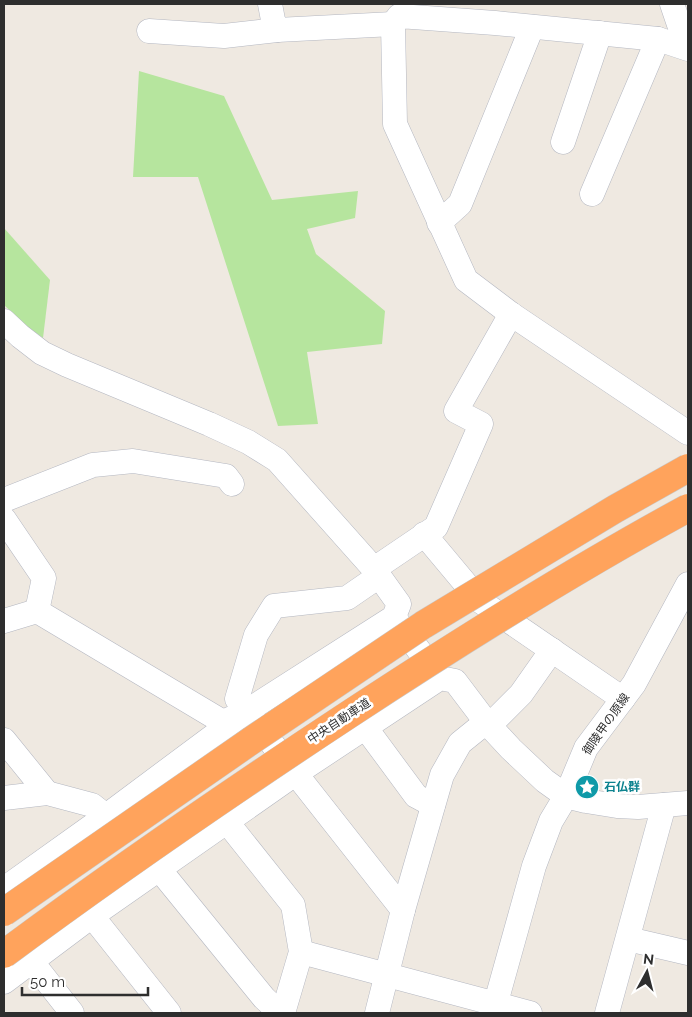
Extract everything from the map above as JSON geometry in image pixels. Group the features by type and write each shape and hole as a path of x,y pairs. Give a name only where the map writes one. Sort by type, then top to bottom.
{"highway":[{"path":"4,912 255,738 423,625 615,509 688,468"},
{"name":"中央自動車道","path":"4,954 72,904 274,764 441,654 632,538 688,508"}],"street":[{"path":"270,4 277,30"},
{"path":"672,4 688,49"},
{"path":"149,31 224,36 396,15 493,13 532,27 658,39 688,49"},
{"path":"396,15 395,124 466,280 511,314 688,433"},
{"path":"439,222 460,204 532,27"},
{"path":"563,142 600,34"},
{"path":"592,194 658,39"},
{"path":"402,910 237,699 256,636 274,606 347,598 376,572 424,534 436,527 481,424 456,411 511,314"},
{"path":"4,321 42,353 67,366 209,424 264,452 287,470 376,572 399,604 394,617 247,712 106,816 8,877"},
{"path":"4,500 93,465 133,461 226,476 232,484"},
{"path":"4,519 44,578 36,611"},
{"path":"424,534 480,601 623,699"},
{"name":"御陵甲の原線","path":"494,1008 534,866 551,821 566,796 586,748 634,684 688,584"},
{"path":"4,621 36,611 223,722 247,712"},
{"path":"394,617 440,678 455,681 487,724 511,749 545,781 566,796 617,806 688,803"},
{"path":"377,1013 402,910 442,775 460,743 487,724 521,694 552,650"},
{"path":"4,982 92,916 295,774 440,678"},
{"path":"365,727 416,796 433,805"},
{"path":"4,740 47,793"},
{"path":"4,798 47,793 92,805 106,816"},
{"path":"607,1013 664,805"},
{"path":"159,869 264,998 282,1013 301,952 293,905 227,822"},
{"path":"92,916 169,1013"},
{"path":"628,939 688,953"},
{"path":"301,952 387,974 494,1008 530,1013"},
{"path":"32,962 72,1013"}],"green space":[{"path":"139,71 224,96 272,200 358,191 355,218 307,229 316,254 385,311 382,344 307,352 318,424 278,426 198,177 133,177"},
{"path":"4,228 50,280 43,338 25,325 4,305"}],"place":[{"name":"石仏群","path":"587,787"}]}
